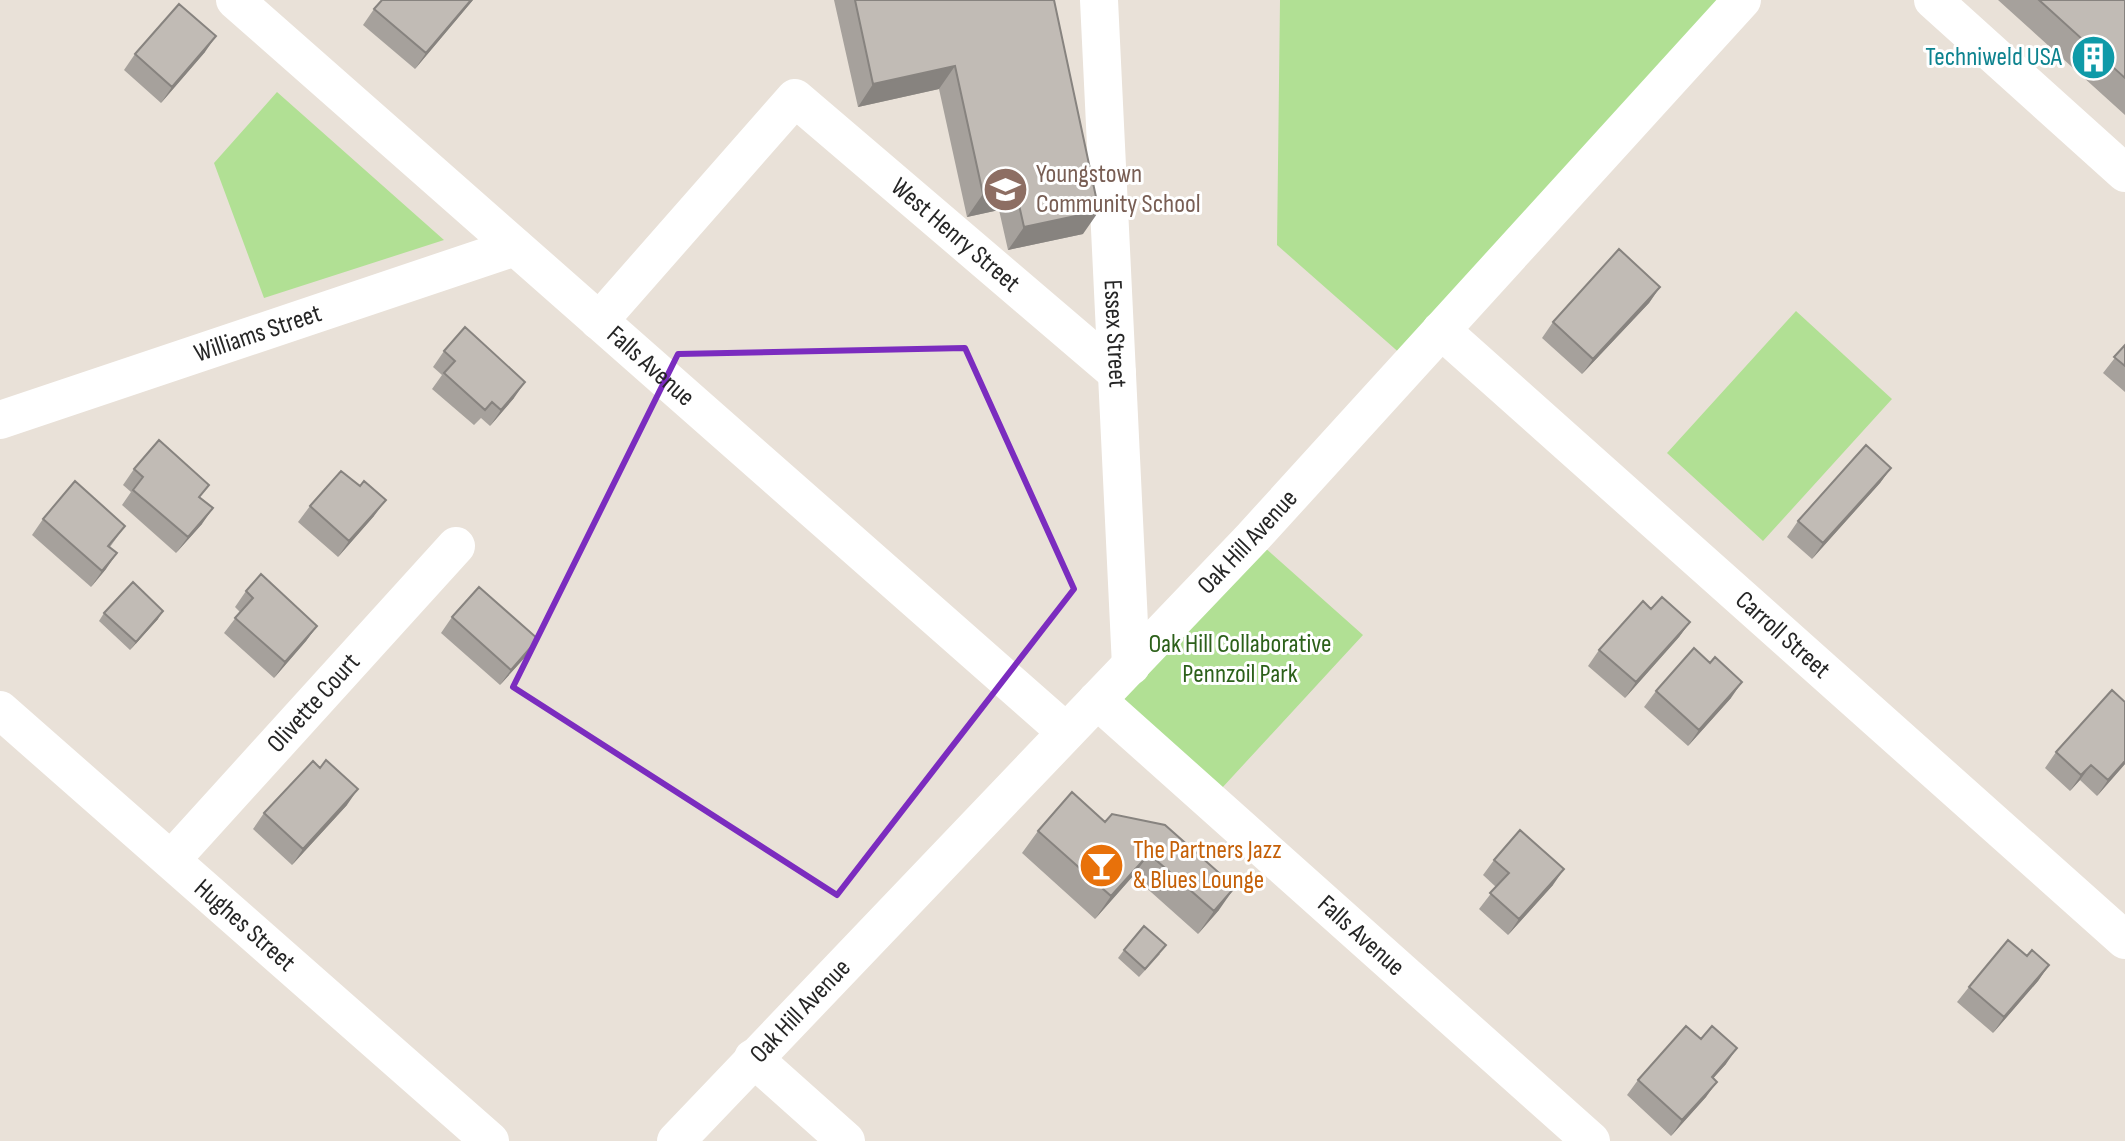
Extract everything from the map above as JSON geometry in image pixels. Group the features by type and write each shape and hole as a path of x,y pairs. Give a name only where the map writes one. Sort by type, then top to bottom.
{"street":[{"name":"Falls Avenue","path":"235,0 1066,732"},
{"name":"Essex Street","path":"1099,0 1131,666"},
{"name":"Oak Hill Avenue","path":"676,1141 1131,666 1742,0"},
{"path":"1933,0 2125,173"},
{"name":"West Henry Street","path":"599,321 795,98 1117,373"},
{"name":"Williams Street","path":"0,420 515,247"},
{"name":"Carroll Street","path":"1441,330 2125,940"},
{"name":"Olivette Court","path":"171,860 456,546"},
{"name":"Falls Avenue","path":"1097,700 1591,1141"},
{"name":"Hughes Street","path":"4,721 171,860 490,1141"},
{"path":"753,1058 846,1141"}],"highlighted area":[{"path":"965,348 1074,589 837,895 513,687 678,354"}],"green space":[{"path":"1280,0 1742,0 1411,363 1277,245"},
{"path":"277,92 444,240 264,298 214,163"},
{"path":"1796,311 1892,399 1763,541 1667,453"},
{"name":"Oak Hill Collaborative Pennzoil Park","path":"1253,537 1363,635 1210,801 1097,700"}],"building":[{"path":"382,0 471,0 426,53 374,9"},
{"path":"855,0 1054,0 1099,211 1024,227 1015,187 983,194 955,66 873,84"},
{"path":"2039,0 2125,0 2125,78"},
{"path":"179,4 216,36 172,87 135,54"},
{"path":"1619,249 1660,287 1593,359 1553,322"},
{"path":"465,327 525,382 501,410 492,402 485,410 444,373 455,361 444,351"},
{"path":"2125,345 2125,366 2114,357"},
{"path":"159,440 209,485 199,497 213,508 188,537 133,490 143,477 134,469"},
{"path":"1866,445 1891,468 1823,543 1798,521"},
{"path":"341,471 360,486 364,481 386,500 349,541 310,506"},
{"path":"75,481 125,526 108,546 117,553 102,571 43,519"},
{"path":"261,574 317,626 285,662 235,618 253,598 246,591"},
{"path":"133,582 163,611 136,642 104,613"},
{"path":"479,587 538,639 511,670 452,617"},
{"path":"1662,597 1690,622 1636,682 1599,650 1643,601 1651,609"},
{"path":"1694,648 1710,663 1715,657 1742,682 1699,730 1656,691"},
{"path":"2112,690 2125,702 2125,761 2108,780 2091,765 2081,775 2056,752"},
{"path":"326,760 358,789 303,849 264,813 313,761 320,768"},
{"path":"1072,792 1105,822 1112,814 1165,825 1235,887 1214,911 1149,854 1111,896 1038,831"},
{"path":"1520,830 1564,869 1519,919 1490,893 1509,873 1494,860"},
{"path":"1144,926 1166,945 1145,969 1124,950"},
{"path":"2008,940 2027,956 2032,950 2049,965 2004,1017 1969,987"},
{"path":"1686,1026 1701,1039 1712,1026 1737,1048 1712,1077 1717,1082 1682,1120 1638,1080"}],"place":[{"name":"Techniweld USA","path":"2093,57"},
{"name":"Youngstown Community School","path":"1005,189"},
{"name":"The Partners Jazz & Blues Lounge","path":"1102,865"}]}
